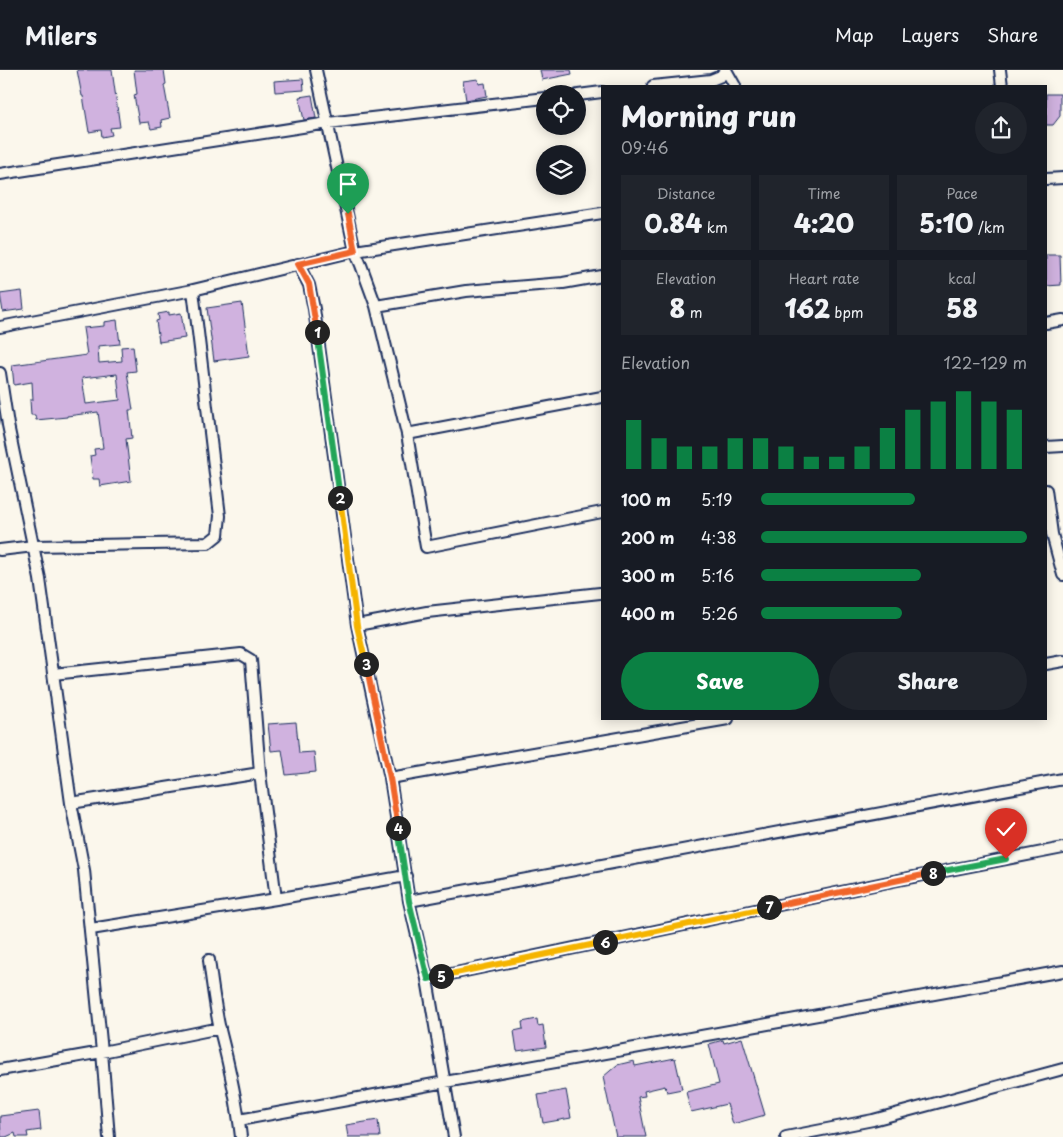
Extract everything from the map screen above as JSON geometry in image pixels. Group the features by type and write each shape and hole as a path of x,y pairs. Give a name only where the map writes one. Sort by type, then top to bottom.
{"street":[{"path":"316,70 355,251 376,306 407,434 426,547 601,512"},
{"path":"663,85 711,80 721,76 725,70 734,85"},
{"path":"1000,70 1002,85"},
{"path":"586,94 601,92"},
{"path":"0,174 328,123 536,99"},
{"path":"1047,179 1063,178"},
{"path":"0,327 193,290 355,251 601,213"},
{"path":"298,264 309,284 314,309 357,626 390,778 409,901 428,979 454,1137"},
{"path":"376,306 466,290 563,283 601,276"},
{"path":"0,550 34,546 208,544 218,535 220,516 193,290"},
{"path":"1047,323 1063,320"},
{"path":"0,373 4,426 34,546 40,579 71,803 84,870 109,1137"},
{"path":"407,434 601,396"},
{"path":"1047,447 1063,446"},
{"path":"1047,505 1049,534 1063,574"},
{"path":"357,626 427,612 600,593"},
{"path":"53,674 241,654 251,660 260,773 276,899"},
{"path":"1047,664 1063,661"},
{"path":"390,778 722,720"},
{"path":"71,803 260,773"},
{"path":"409,901 1063,779"},
{"path":"428,979 893,881 1063,848"},
{"path":"91,929 406,876"},
{"path":"208,960 241,1137"},
{"path":"239,1120 1063,970"},
{"path":"0,1070 220,1028"},
{"path":"786,1137 873,1120 1063,1069"}],"building":[{"path":"77,70 112,70 120,127 110,128 112,135 102,137 101,130 89,132"},
{"path":"134,70 164,70 166,84 164,85 170,118 161,120 162,127 151,129 149,122 139,123 134,95 137,94"},
{"path":"540,70 571,70 572,74 542,80"},
{"path":"303,79 304,90 275,92 274,81"},
{"path":"478,79 479,84 485,83 487,96 466,100 463,81"},
{"path":"1047,94 1060,94 1060,116 1053,125 1047,125"},
{"path":"312,95 316,118 304,120 299,97"},
{"path":"1047,255 1060,255 1061,285 1047,286"},
{"path":"22,291 24,309 3,312 0,294"},
{"path":"242,303 249,356 214,361 207,308"},
{"path":"169,312 169,315 181,313 185,338 159,342 156,321 159,320 158,314"},
{"path":"117,320 120,344 98,346 99,363 122,361 121,347 133,346 136,371 127,372 133,410 129,410 132,438 126,439 131,481 100,486 99,479 93,479 90,456 95,455 94,449 103,448 98,412 36,420 35,415 31,415 30,400 33,400 32,382 14,385 12,365 87,355 83,328 104,326 104,322","holes":["117,374 120,400 86,404 82,378"]},
{"path":"296,722 299,753 314,752 316,772 286,775 282,750 271,751 268,724"},
{"path":"537,1019 538,1026 543,1025 546,1047 517,1051 514,1031 523,1029 522,1022"},
{"path":"742,1038 765,1115 733,1124 727,1104 691,1112 686,1092 719,1084 709,1044 723,1040 724,1043"},
{"path":"675,1058 682,1089 667,1092 665,1086 644,1091 645,1096 638,1097 646,1137 616,1137 603,1077 617,1065 634,1061 635,1066"},
{"path":"566,1090 571,1118 543,1123 538,1095"},
{"path":"39,1111 41,1130 27,1132 28,1137 16,1137 15,1133 1,1137 0,1116"},
{"path":"378,1120 380,1137 348,1137 346,1125"}],"route":[{"path":"348,214 355,251 298,264 309,284 314,309 357,626 390,778 409,901 428,979 1006,859"}]}
